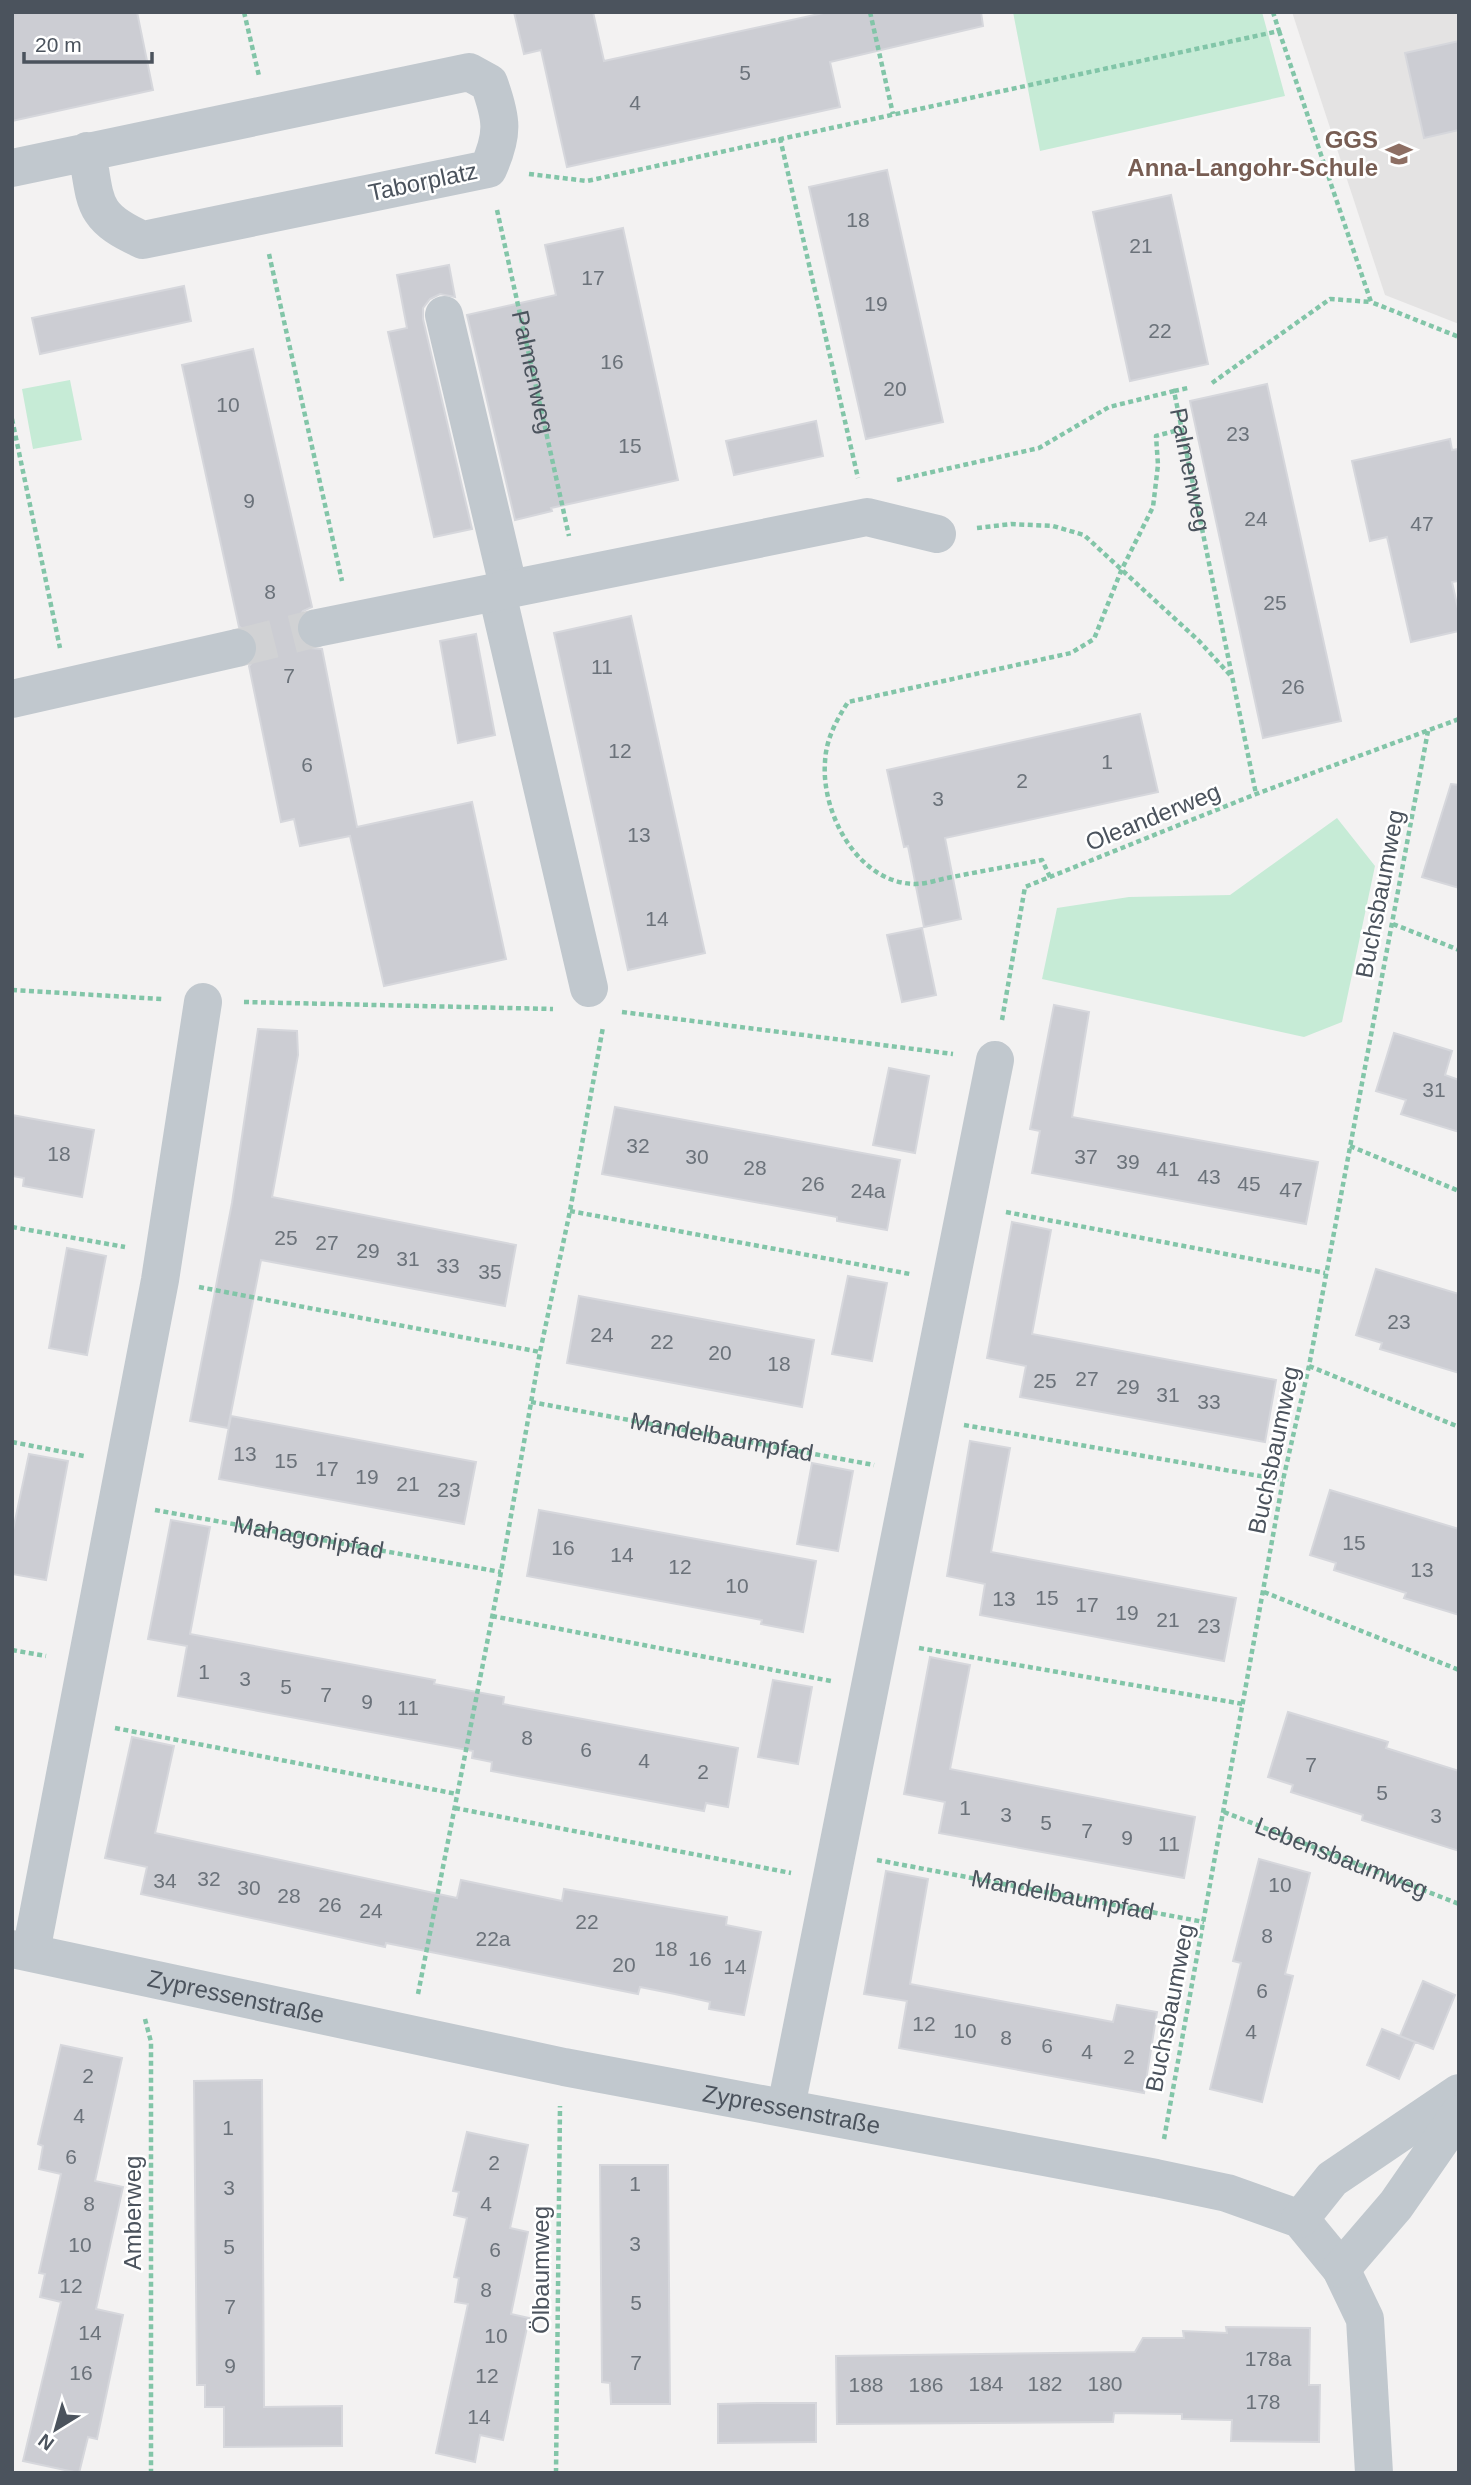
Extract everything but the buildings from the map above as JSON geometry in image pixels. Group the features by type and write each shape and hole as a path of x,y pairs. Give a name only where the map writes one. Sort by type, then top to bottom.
{"street":[{"name":"Taborplatz","path":"469,72 489,83 499,111 501,141 488,169 143,240 116,228 97,208 87,151 267,114 469,72"},
{"path":"12,168 87,151"},
{"path":"444,316 503,592 577,999"},
{"path":"334,625 578,576 864,503 937,534"},
{"path":"12,699 237,648"},
{"path":"22,1950 78,1721 162,1267 203,1002"},
{"path":"786,2106 926,1419 995,1060"},
{"name":"Zypressenstraße","path":"22,1950 564,2067 786,2106 1156,2178 1227,2193 1300,2219"},
{"path":"1374,2473 1365,2319 1341,2269 1300,2219 1332,2179 1459,2093"},
{"path":"1341,2269 1396,2205 1459,2114"}],"path":[{"path":"244,12 267,114"},
{"path":"870,12 893,114"},
{"path":"1273,12 1371,302"},
{"path":"488,169 587,181 1279,31"},
{"path":"780,138 864,503"},
{"name":"Palmenweg","path":"488,169 578,576"},
{"path":"261,216 334,625"},
{"path":"1212,383 1330,299 1371,302 1459,337"},
{"path":"1174,391 1188,388"},
{"name":"Palmenweg","path":"864,503 1039,448 1109,407 1174,391 1256,794"},
{"path":"12,419 68,686"},
{"path":"1050,877 1042,860 914,884 882,875 859,856 840,832 830,808 824,759 832,727 848,702 1063,655 1094,639 1121,571 1153,507 1158,465 1156,436 1182,429"},
{"path":"937,534 1011,524 1053,526 1084,535 1199,641 1232,677"},
{"name":"Oleanderweg","path":"995,1060 1025,887 1256,794 1459,719"},
{"name":"Buchsbaumweg","path":"1156,2178 1283,1480 1309,1366 1428,731"},
{"path":"1393,924 1459,950"},
{"path":"12,990 203,1002 577,999"},
{"path":"619,1012 995,1060"},
{"path":"410,2033 501,1572 603,1024"},
{"path":"1350,1146 1459,1191"},
{"path":"967,1205 1325,1273"},
{"path":"570,1211 952,1281"},
{"path":"12,1227 162,1267 540,1352"},
{"path":"1309,1366 1459,1427"},
{"name":"Mandelbaumpfad","path":"531,1402 914,1472"},
{"path":"926,1419 1283,1480"},
{"path":"12,1442 125,1464"},
{"name":"Mahagonipfad","path":"117,1504 501,1572"},
{"path":"1264,1592 1459,1670"},
{"path":"492,1616 870,1689"},
{"path":"880,1641 1243,1704"},
{"path":"78,1721 457,1794"},
{"name":"Mandelbaumpfad","path":"455,1808 1204,1922"},
{"name":"Lebensbaumweg","path":"1224,1812 1459,1904"},
{"name":"Amberweg","path":"117,1970 117,1997 141,2007 151,2042 151,2473"},
{"name":"Ölbaumweg","path":"556,2473 559,2112 564,2067"}],"shaded area":[{"name":"GGS Anna-Langohr-Schule","path":"1292,12 1459,12 1459,324 1385,295"}],"green space":[{"path":"1013,12 1262,12 1285,96 1040,151"},
{"path":"70,380 82,440 33,449 22,389"},
{"path":"1337,818 1375,866 1342,1022 1304,1037 1042,979 1057,908 1129,897 1230,895"}],"tunnel":[{"path":"237,648 317,628"}],"place":[{"name":"GGS Anna-Langohr-Schule","path":"1399,154"}]}
